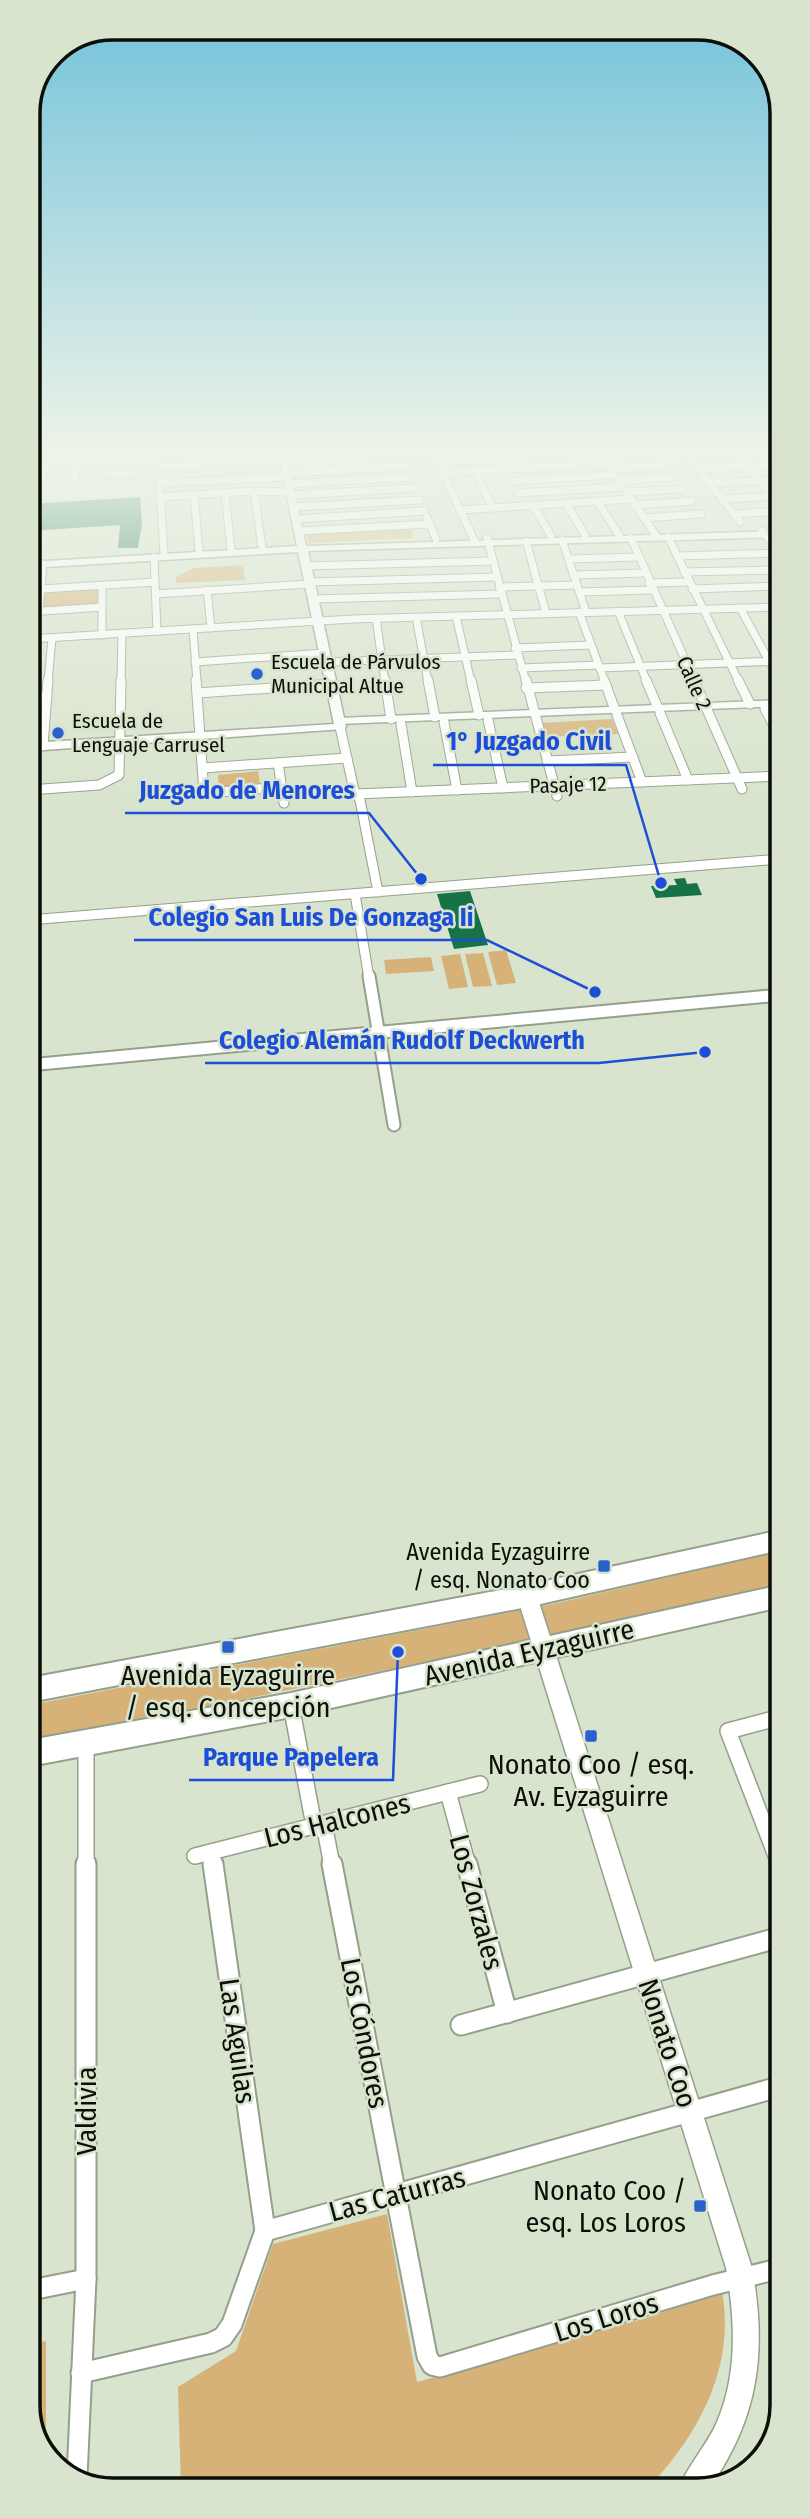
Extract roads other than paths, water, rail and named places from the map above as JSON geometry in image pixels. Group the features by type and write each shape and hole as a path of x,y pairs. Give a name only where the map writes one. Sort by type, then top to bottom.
{"main road":[{"path":"40,746 340,724 307,571"},
{"path":"40,1688 527,1596 770,1542"},
{"name":"Avenida Eyzaguirre","path":"40,1751 292,1705 770,1598"}],"street":[{"path":"40,600 42,571"},
{"path":"157,571 157,631"},
{"path":"392,571 397,617"},
{"path":"495,571 557,796"},
{"path":"535,571 546,613"},
{"path":"573,571 592,645 642,782"},
{"path":"732,571 684,572 750,704"},
{"path":"574,575 645,573"},
{"name":"Calle 2","path":"645,573 742,789"},
{"path":"156,594 309,583 497,577"},
{"path":"41,589 155,582"},
{"path":"102,586 102,635"},
{"path":"313,599 500,591 539,586 578,589 770,586"},
{"path":"207,590 211,628"},
{"path":"40,611 102,607"},
{"path":"40,639 397,617 770,607"},
{"path":"521,668 769,661 740,608"},
{"path":"618,611 688,780"},
{"path":"456,615 465,657 503,788"},
{"path":"416,617 457,790"},
{"path":"376,618 411,792"},
{"path":"193,629 204,793"},
{"path":"40,789 99,785 113,780 120,773 122,634"},
{"path":"43,746 52,638"},
{"path":"195,662 465,657 592,645"},
{"path":"197,694 331,684"},
{"path":"526,688 606,685"},
{"path":"40,697 47,697"},
{"path":"705,709 770,705"},
{"path":"378,892 360,800 356,794 340,724 770,708"},
{"path":"765,709 770,718"},
{"path":"547,761 633,757"},
{"path":"203,768 347,758"},
{"path":"278,763 284,803"},
{"name":"Pasaje 12","path":"356,794 770,776"},
{"path":"182,795 282,787"},
{"path":"40,919 770,860"},
{"path":"355,894 394,1125"},
{"path":"40,1064 770,996"},
{"name":"Nonato Coo","path":"527,1596 742,2280 748,2339 744,2381 721,2444 699,2478"},
{"name":"Los Cóndores","path":"292,1705 312,1815 326,1834 428,2356 432,2365"},
{"path":"770,1720 728,1731 770,1839"},
{"name":"Valdivia","path":"77,2468 86,2280 86,1744"},
{"name":"Los Halcones","path":"203,1854 480,1784"},
{"name":"Los Zorzales","path":"448,1792 507,2013"},
{"name":"Las Aguilas","path":"203,1854 265,2231"},
{"path":"461,2025 770,1940"},
{"name":"Las Caturras","path":"265,2231 770,2090"},
{"path":"81,2373 211,2343 223,2337 232,2324 265,2231"},
{"name":"Los Loros","path":"432,2365 440,2367 713,2285 770,2272"},
{"path":"40,2288 86,2280"}],"place":[{"name":"Escuela de Párvulos Municipal Altue","path":"257,674"},
{"name":"Escuela de Lenguaje Carrusel","path":"58,733"},
{"name":"Juzgado de Menores","path":"421,879"},
{"name":"1° Juzgado Civil","path":"661,883"},
{"name":"Colegio San Luis De Gonzaga Ii","path":"595,992"},
{"name":"Colegio Alemán Rudolf Deckwerth","path":"705,1052"},
{"name":"Avenida Eyzaguirre / esq. Nonato Coo","path":"604,1566"},
{"name":"Avenida Eyzaguirre / esq. Concepción","path":"228,1647"},
{"name":"Parque Papelera","path":"398,1652"},
{"name":"Nonato Coo / esq. Av. Eyzaguirre","path":"591,1736"},
{"name":"Nonato Coo / esq. Los Loros","path":"700,2206"}]}
